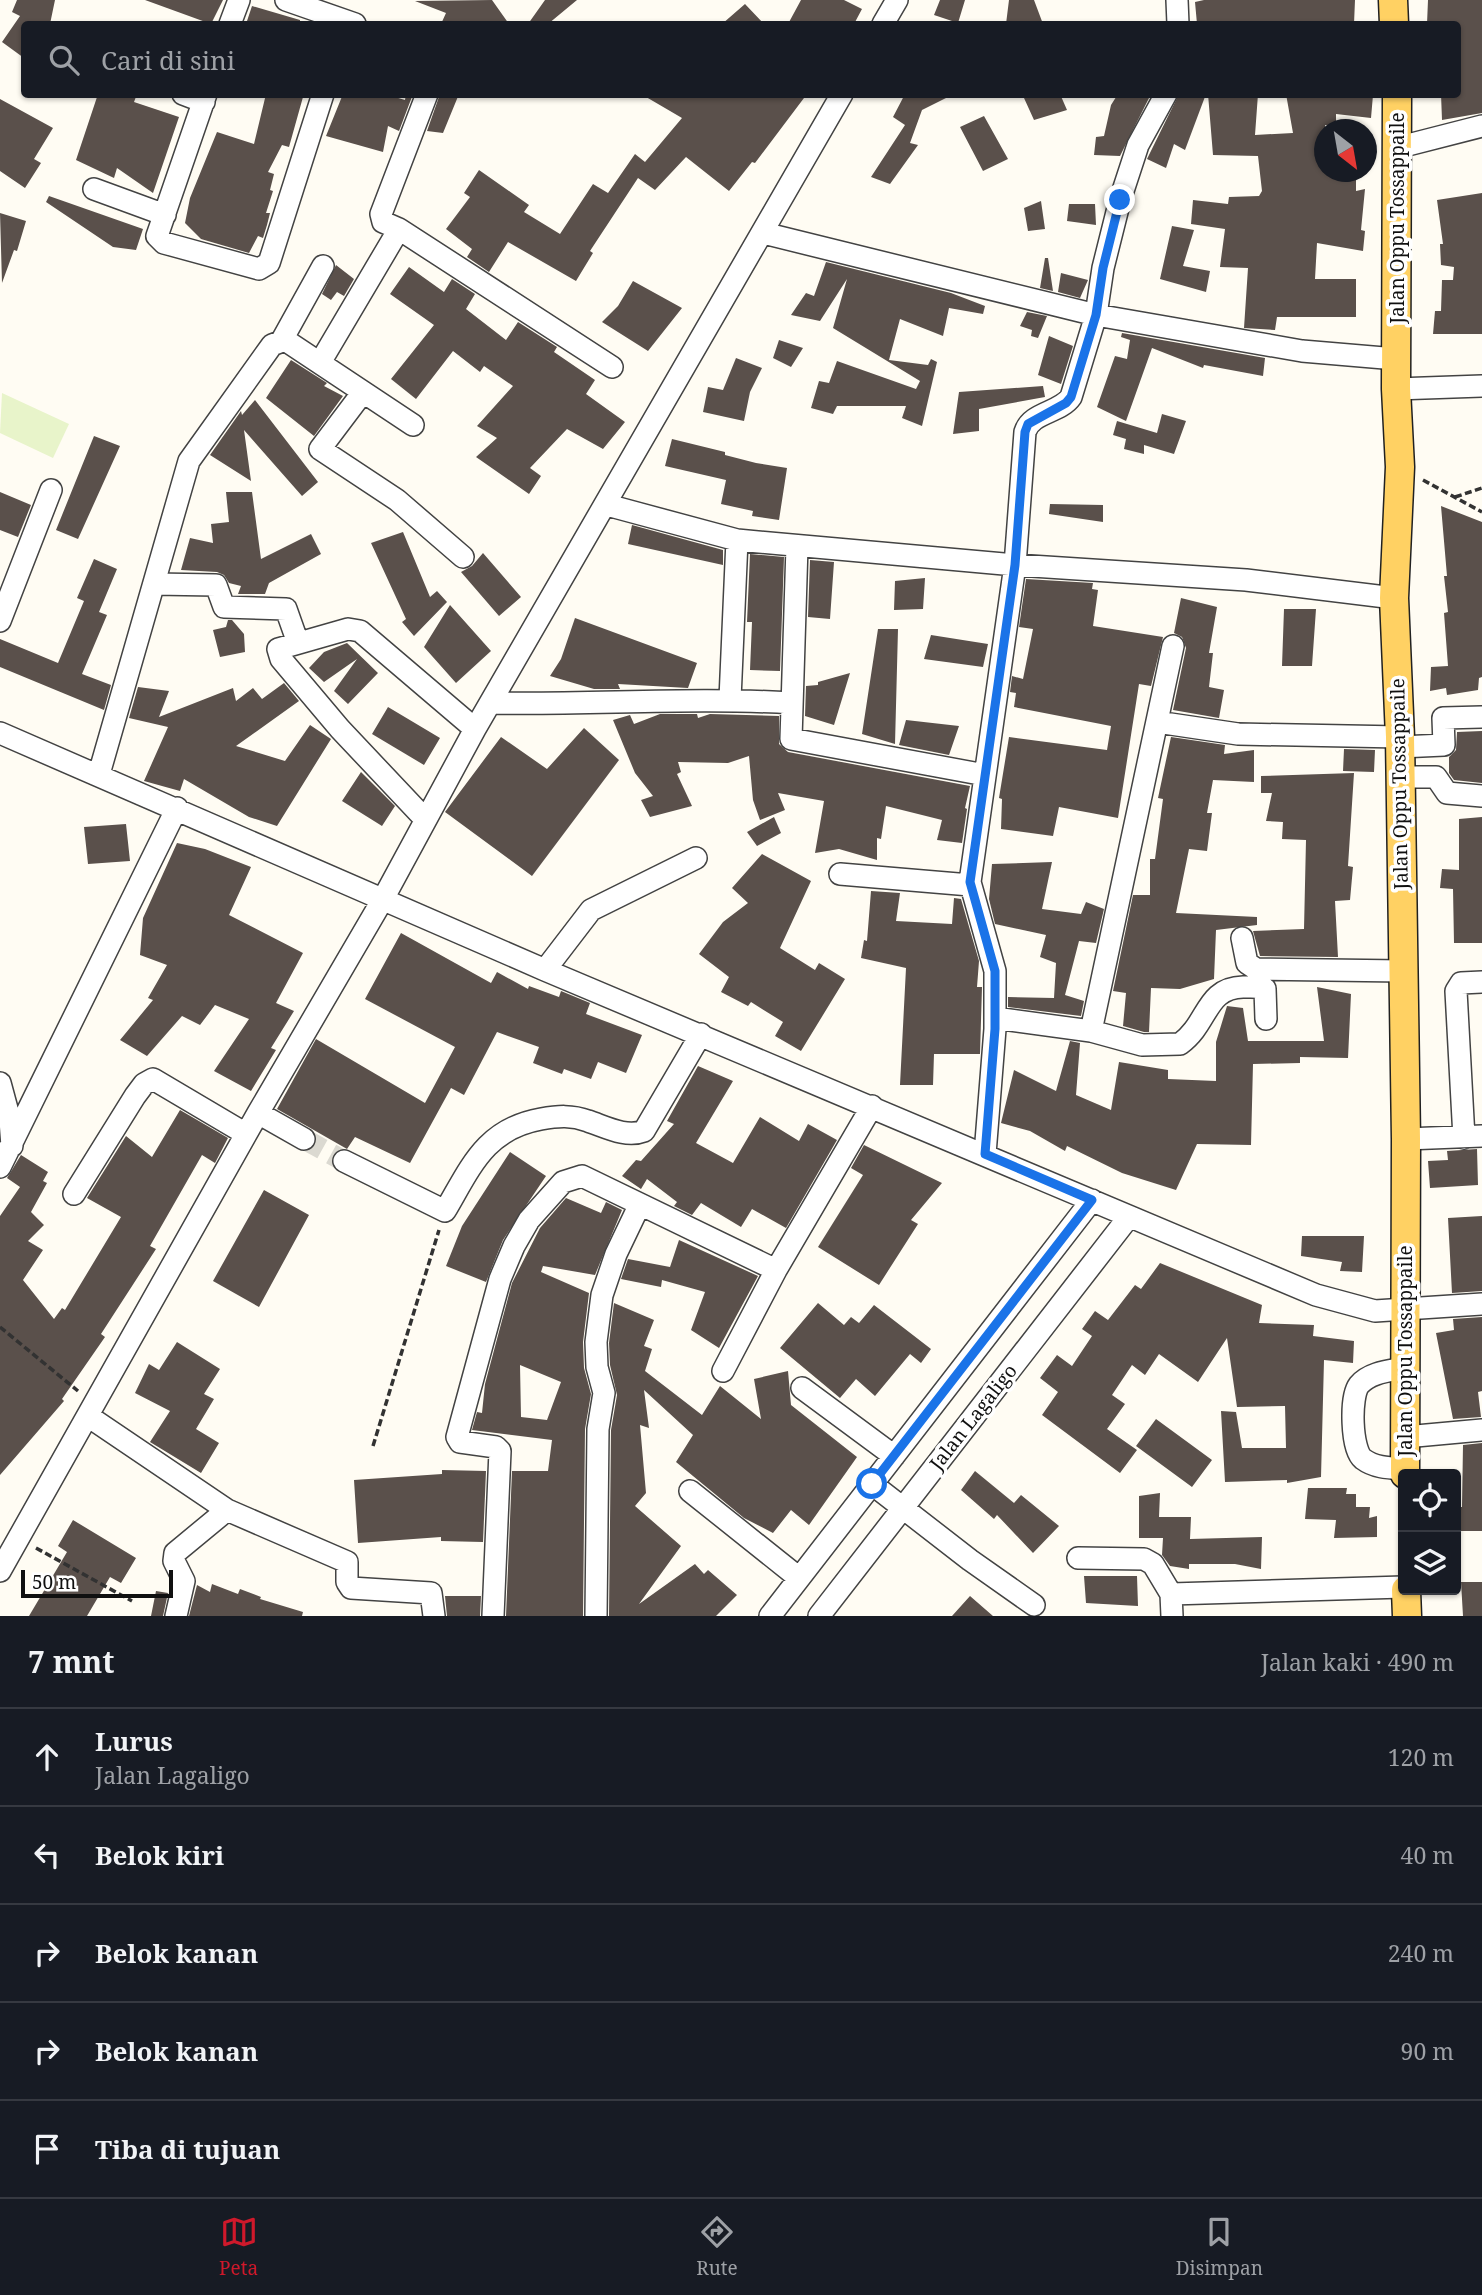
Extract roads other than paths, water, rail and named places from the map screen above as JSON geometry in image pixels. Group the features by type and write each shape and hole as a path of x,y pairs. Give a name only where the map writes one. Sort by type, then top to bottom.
{"main road":[{"path":"1393,0 1394,21"},
{"name":"Jalan Oppu Tossappaile","path":"1397,98 1400,147 1396,389 1400,467 1394,598 1401,777 1406,1139 1405,1469"},
{"path":"1406,1595 1407,1616"}],"street":[{"path":"231,21 239,0"},
{"path":"286,0 343,21"},
{"path":"885,21 897,0"},
{"path":"1178,0 1178,21"},
{"path":"205,98 157,231 164,243 259,269 267,266 322,98"},
{"path":"425,98 381,214 383,222 399,229 612,367"},
{"path":"0,1572 246,1134 383,899 424,818 840,98"},
{"path":"985,1154 995,1018 993,962 970,885 1015,565 1027,426 1066,403 1071,397 1096,315 1103,268 1132,160 1164,98"},
{"path":"1400,147 1482,126"},
{"path":"94,189 165,215"},
{"path":"321,362 399,229"},
{"path":"763,233 1096,315 1301,351 1396,359"},
{"path":"99,774 189,461 268,350 282,340 323,265"},
{"path":"282,340 321,362 412,425"},
{"path":"1396,389 1482,386"},
{"path":"363,392 320,449 397,500 463,557"},
{"path":"0,621 51,490"},
{"path":"607,505 737,540 1015,565 1246,580 1394,598"},
{"path":"730,699 737,540"},
{"path":"797,546 789,734 794,742 985,775"},
{"path":"154,584 216,585 224,607 286,609 298,643"},
{"path":"424,818 340,729 281,659 278,649 348,629 365,633 475,729"},
{"path":"1091,1031 1173,646"},
{"path":"491,703 582,705 730,699 792,703"},
{"path":"1157,722 1238,734 1444,745 1443,718 1482,717"},
{"path":"0,733 545,970 872,1105 1128,1218 1316,1295 1375,1311 1482,1304"},
{"path":"1401,777 1429,775 1436,777 1447,793 1482,796"},
{"path":"0,1167 177,808"},
{"path":"545,970 591,909 696,858"},
{"path":"840,874 970,885"},
{"path":"1242,938 1247,963 1256,969 1403,971"},
{"path":"1406,1139 1473,1137 1456,991 1461,983 1482,982"},
{"path":"995,1018 1091,1031 1142,1045 1180,1044 1200,1026 1214,999 1230,988 1265,989 1266,1019"},
{"path":"344,1161 445,1212 477,1157 493,1139 512,1126 574,1116 627,1134 645,1131 701,1034"},
{"path":"74,1194 135,1096 144,1084 153,1079 246,1134"},
{"path":"0,1083 10,1120 12,1147"},
{"path":"723,1371 776,1270 872,1105"},
{"path":"258,1113 304,1139"},
{"path":"492,1616 500,1451 496,1447 460,1442 457,1437 500,1279 514,1245 529,1220 567,1179 582,1176 639,1206 776,1270"},
{"name":"Jalan Lagaligo","path":"770,1616 1092,1200"},
{"path":"596,1616 598,1429 604,1394 597,1367 596,1342 602,1295 616,1254 639,1206"},
{"name":"Jalan Lagaligo","path":"819,1616 1128,1218"},
{"path":"1398,1470 1377,1466 1357,1452 1353,1411 1355,1393 1360,1384 1373,1374 1405,1368"},
{"path":"802,1388 894,1456"},
{"path":"90,1409 227,1510 343,1560 348,1564 347,1582 351,1588 431,1593 434,1616"},
{"path":"1405,1437 1482,1430"},
{"path":"872,1484 1034,1605"},
{"path":"690,1491 799,1578"},
{"path":"176,1616 184,1581 174,1561 175,1553 227,1510"},
{"path":"1078,1558 1144,1559 1153,1564 1171,1594 1172,1616"},
{"path":"1171,1594 1398,1588"}],"tunnel":[{"path":"304,1139 344,1161"}]}
